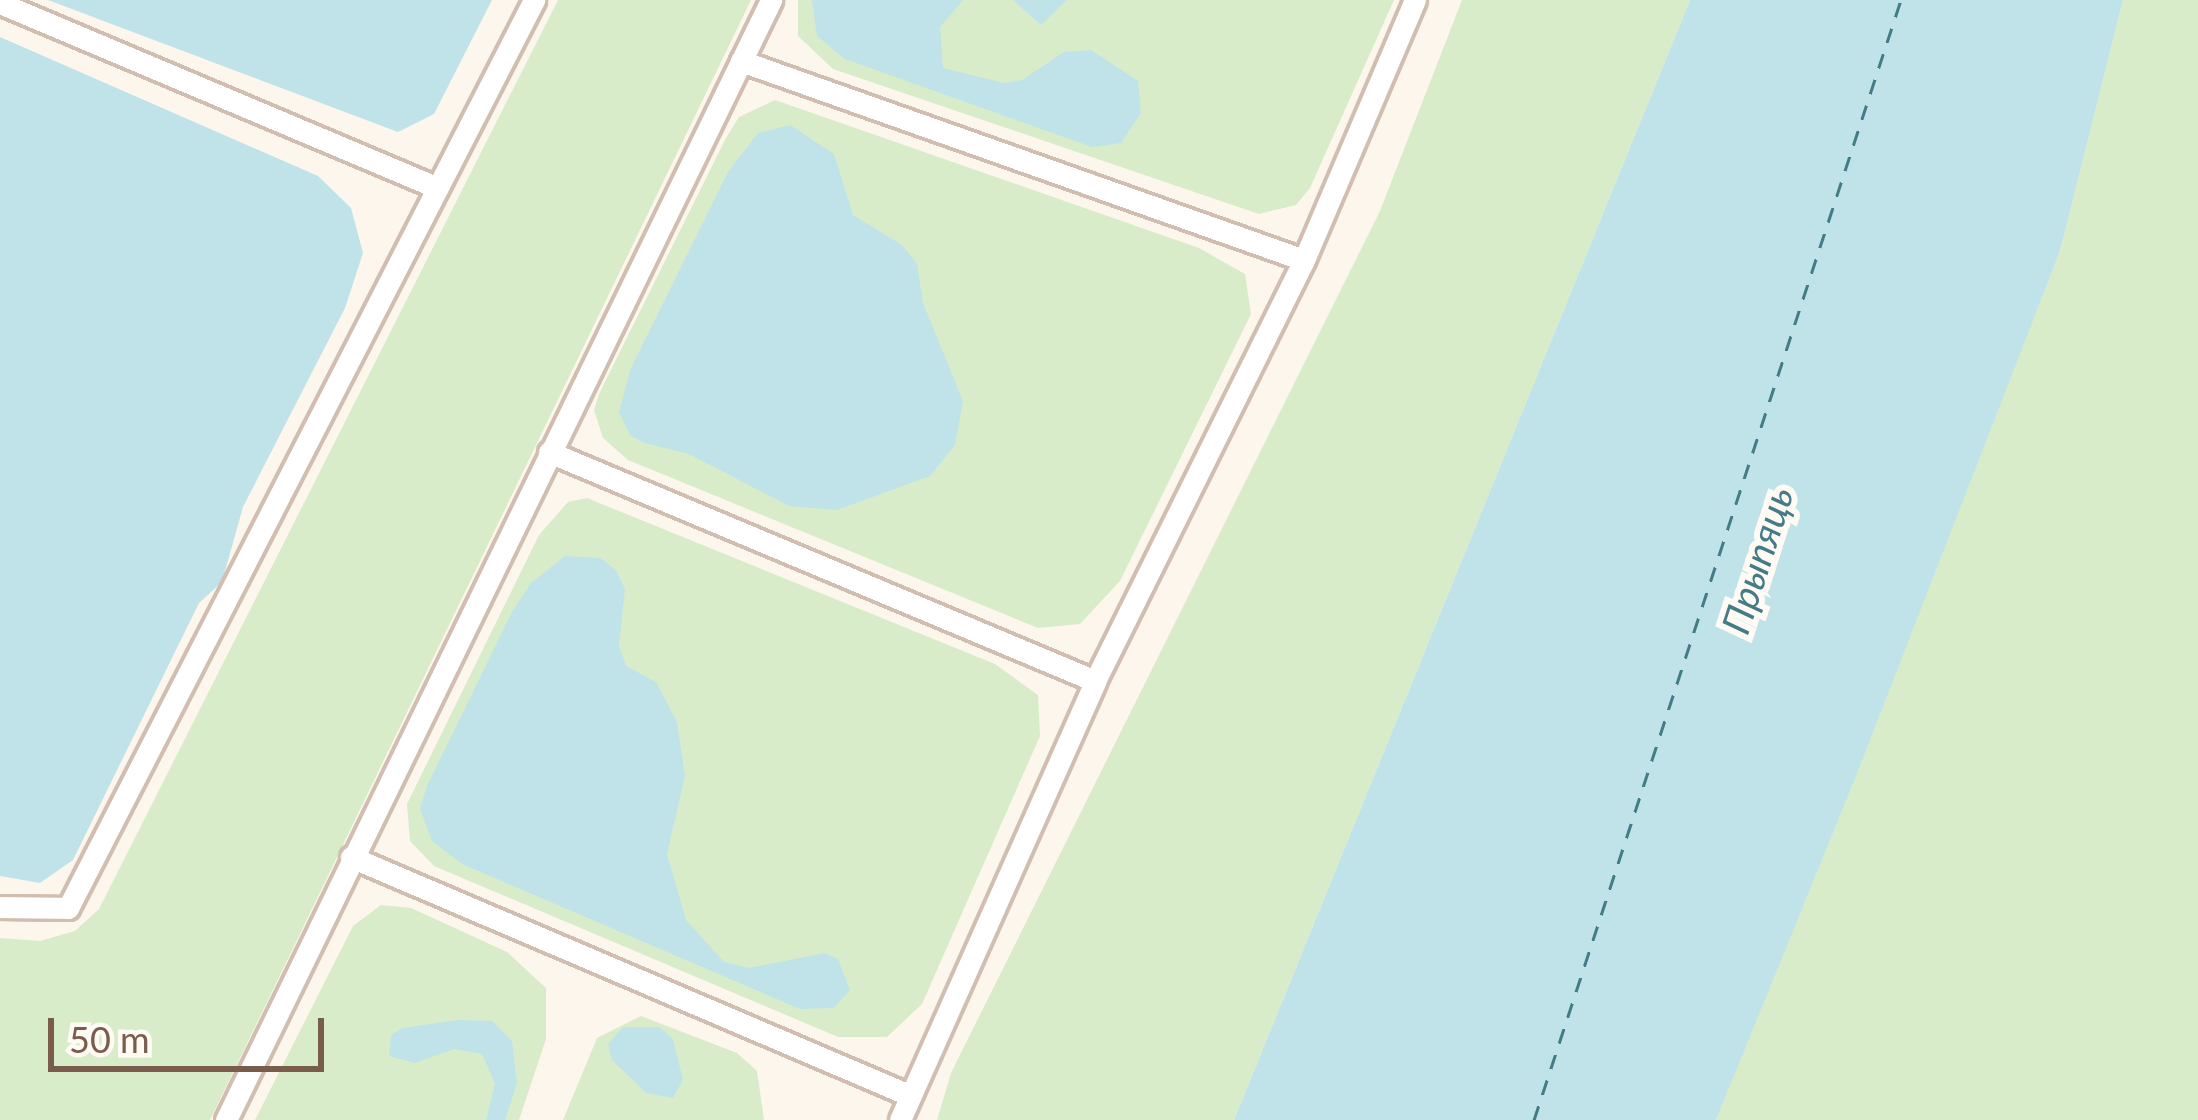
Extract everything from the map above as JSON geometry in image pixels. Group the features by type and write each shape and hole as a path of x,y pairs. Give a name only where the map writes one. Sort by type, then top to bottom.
{"lane":[{"path":"0,907 68,908 534,0"},
{"path":"226,1120 771,0"},
{"path":"900,1120 1096,681 1304,260 1414,0"},
{"path":"0,4 438,188"},
{"path":"741,61 1304,260"},
{"path":"549,452 1096,681"},
{"path":"351,857 910,1095"}],"green space":[{"path":"558,0 751,0 210,1120 0,1120 0,938 40,941 75,931 99,909"},
{"path":"798,0 1394,0 1310,188 1296,205 1259,214 833,69 798,36"},
{"path":"1462,0 1690,0 1234,1120 937,1120 951,1073 1380,211"},
{"path":"2123,0 2198,0 2198,1120 1716,1120 2060,251"},
{"path":"775,100 1199,248 1245,274 1251,314 1120,581 1080,624 1038,628 628,460 603,438 594,410 599,394 726,138 739,117"},
{"path":"587,498 995,664 1038,695 1040,736 922,1004 887,1037 838,1037 434,866 410,841 407,804 539,535 568,502"},
{"path":"381,905 411,908 507,952 546,988 546,1039 519,1120 255,1120 353,926"},
{"path":"641,1016 737,1053 757,1071 764,1120 563,1120 597,1038"}],"water":[{"path":"48,0 492,0 434,114 398,132"},
{"path":"812,0 963,0 940,27 943,68 1004,83 1022,80 1064,52 1091,50 1138,81 1141,113 1121,143 1092,147 845,59 817,36"},
{"path":"1013,0 1067,0 1041,25"},
{"name":"Прыпяць","path":"1690,0 2123,0 2060,251 1716,1120 1234,1120"},
{"path":"0,37 318,176 351,208 363,253 345,308 243,507 222,582 199,603 73,860 40,883 0,876"},
{"path":"790,125 834,154 853,215 902,245 917,264 923,303 963,401 955,445 930,476 837,510 789,506 689,454 645,443 631,436 619,413 630,370 728,172 758,133"},
{"path":"565,556 600,558 616,570 625,589 619,645 626,666 656,682 677,722 685,776 667,854 686,920 724,962 749,968 825,953 838,959 850,990 834,1008 800,1009 462,864 432,841 420,809 427,786 512,612 531,583"},
{"path":"492,1021 512,1041 517,1083 505,1120 486,1120 495,1084 482,1054 454,1049 415,1063 389,1056 391,1035 402,1028"},
{"path":"623,1027 659,1027 673,1039 683,1080 673,1098 646,1093 612,1060 608,1044"}],"ferry route":[{"path":"1534,1120 1901,0"}]}
